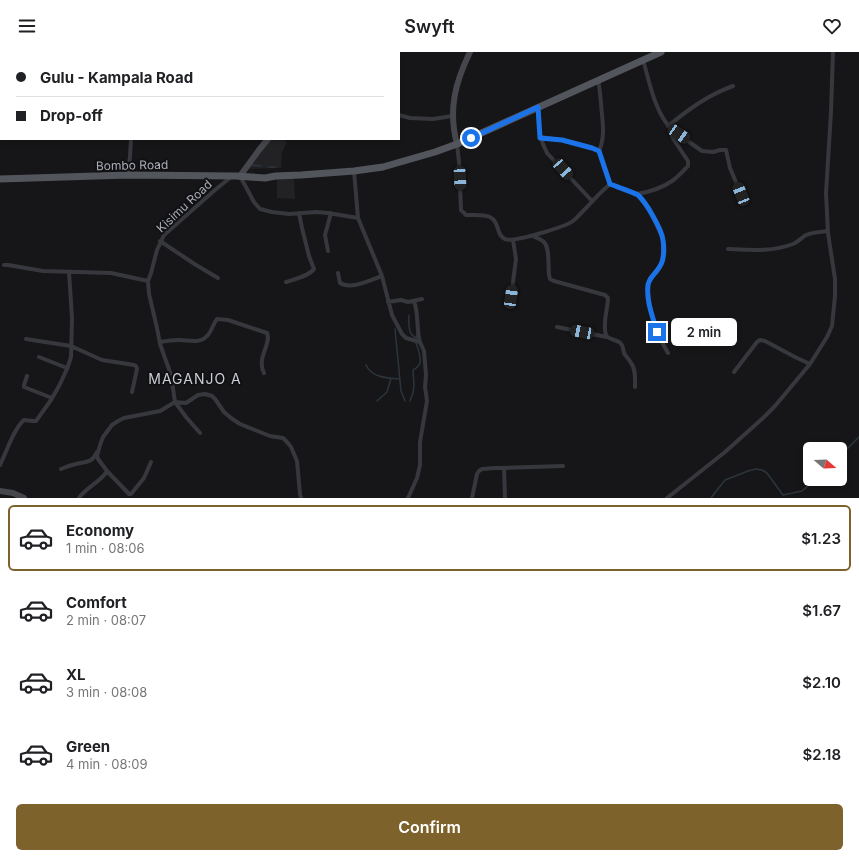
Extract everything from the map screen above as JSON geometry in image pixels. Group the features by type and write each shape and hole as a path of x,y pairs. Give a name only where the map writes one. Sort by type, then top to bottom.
{"main road":[{"name":"Bombo Road","path":"0,179 128,175 238,176 265,178 354,171 390,165 457,144 598,81 644,57 661,52"}],"street":[{"path":"470,52 464,64 456,90 452,116 459,162 461,210 466,215 483,215 490,217 497,224 502,238 508,240 532,236 572,222 610,184"},
{"path":"666,498 725,452 775,406 810,364 832,326 835,278 828,231 826,193 833,52"},
{"path":"644,57 655,101 660,114 670,128 702,151 713,152 726,150 730,168 741,194"},
{"path":"598,81 601,94 603,128 603,143 599,151 610,184"},
{"path":"670,128 687,111 708,97 733,86"},
{"path":"538,107 539,136 548,153 592,201"},
{"path":"400,115 410,118 433,119 452,116"},
{"path":"637,194 662,187 673,181 688,166 688,161 672,136 670,128"},
{"path":"541,138 562,140 599,151"},
{"path":"128,175 131,140"},
{"path":"267,140 238,176 260,209 289,214 316,212 330,213 358,218"},
{"path":"354,171 358,218 382,276 392,315 402,334 406,338 420,342"},
{"name":"Kisimu Road","path":"148,281 160,241 168,231 230,177 238,176"},
{"path":"610,184 637,194 649,209 663,239 662,262 650,278 648,292 650,309 657,332 668,353"},
{"path":"286,282 309,274 314,269 303,234 299,213"},
{"path":"328,251 326,235 330,213"},
{"path":"728,249 772,250 797,243 805,236 828,231"},
{"path":"532,236 546,243 550,279 605,295 608,298 605,326 607,337"},
{"path":"511,297 516,259 513,240"},
{"path":"160,241 218,278"},
{"path":"4,265 43,271 111,273 148,281 149,294 160,342 171,375 175,402 200,433"},
{"path":"0,466 10,442 20,424 24,420 36,421 52,398 67,368 70,357 72,318 69,272"},
{"path":"338,273 340,284 346,286 363,283 382,276"},
{"path":"388,302 401,300 408,302 422,299"},
{"path":"408,498 417,478 420,465 420,442 427,401 424,351 420,342 417,312 414,301"},
{"path":"160,342 202,340 209,334 218,319 228,320 265,332 268,335 262,362 262,370 264,373"},
{"path":"557,327 607,337 619,341 622,344 625,354 634,369 635,387"},
{"path":"26,339 71,346 102,360 136,366 132,392"},
{"path":"734,372 760,340 765,341 810,364"},
{"path":"39,357 67,368"},
{"path":"27,376 24,388 52,398"},
{"path":"61,469 76,464 88,463 95,457 103,437 108,430 118,421 124,418 160,411 175,402 186,403 198,395 205,394 215,399 224,412 240,424 270,436 283,438 287,442 298,462 301,498"},
{"path":"98,450 98,459 107,471 129,494 131,494 144,478 150,462"},
{"path":"472,498 477,474 482,469 563,466"},
{"path":"504,468 505,498"},
{"path":"79,498 86,490 104,476 107,471"},
{"path":"0,491 24,498"}],"shaded area":[{"path":"270,140 284,140 287,142 282,152 281,168 246,169"},
{"path":"277,176 294,177 295,199 277,198"}],"waterway":[{"path":"251,165 261,166"},
{"path":"268,167 276,167"},
{"path":"409,315 410,331 416,338"},
{"path":"395,329 401,391 405,401"},
{"path":"410,401 414,385 413,370 420,363 420,356 416,343 417,334"},
{"path":"366,365 372,373 376,375 386,378 400,379"},
{"path":"377,401 387,392 391,378"},
{"path":"847,449 859,437"},
{"path":"711,498 725,480 756,469 767,473 783,495 802,491 808,486"}],"district":[{"name":"MAGANJO A","path":"195,378"}],"route":[{"path":"471,138 538,107 540,138 562,140 599,151 610,184 637,194 649,209 663,239 662,262 650,278 648,284 650,309 657,332"}]}
